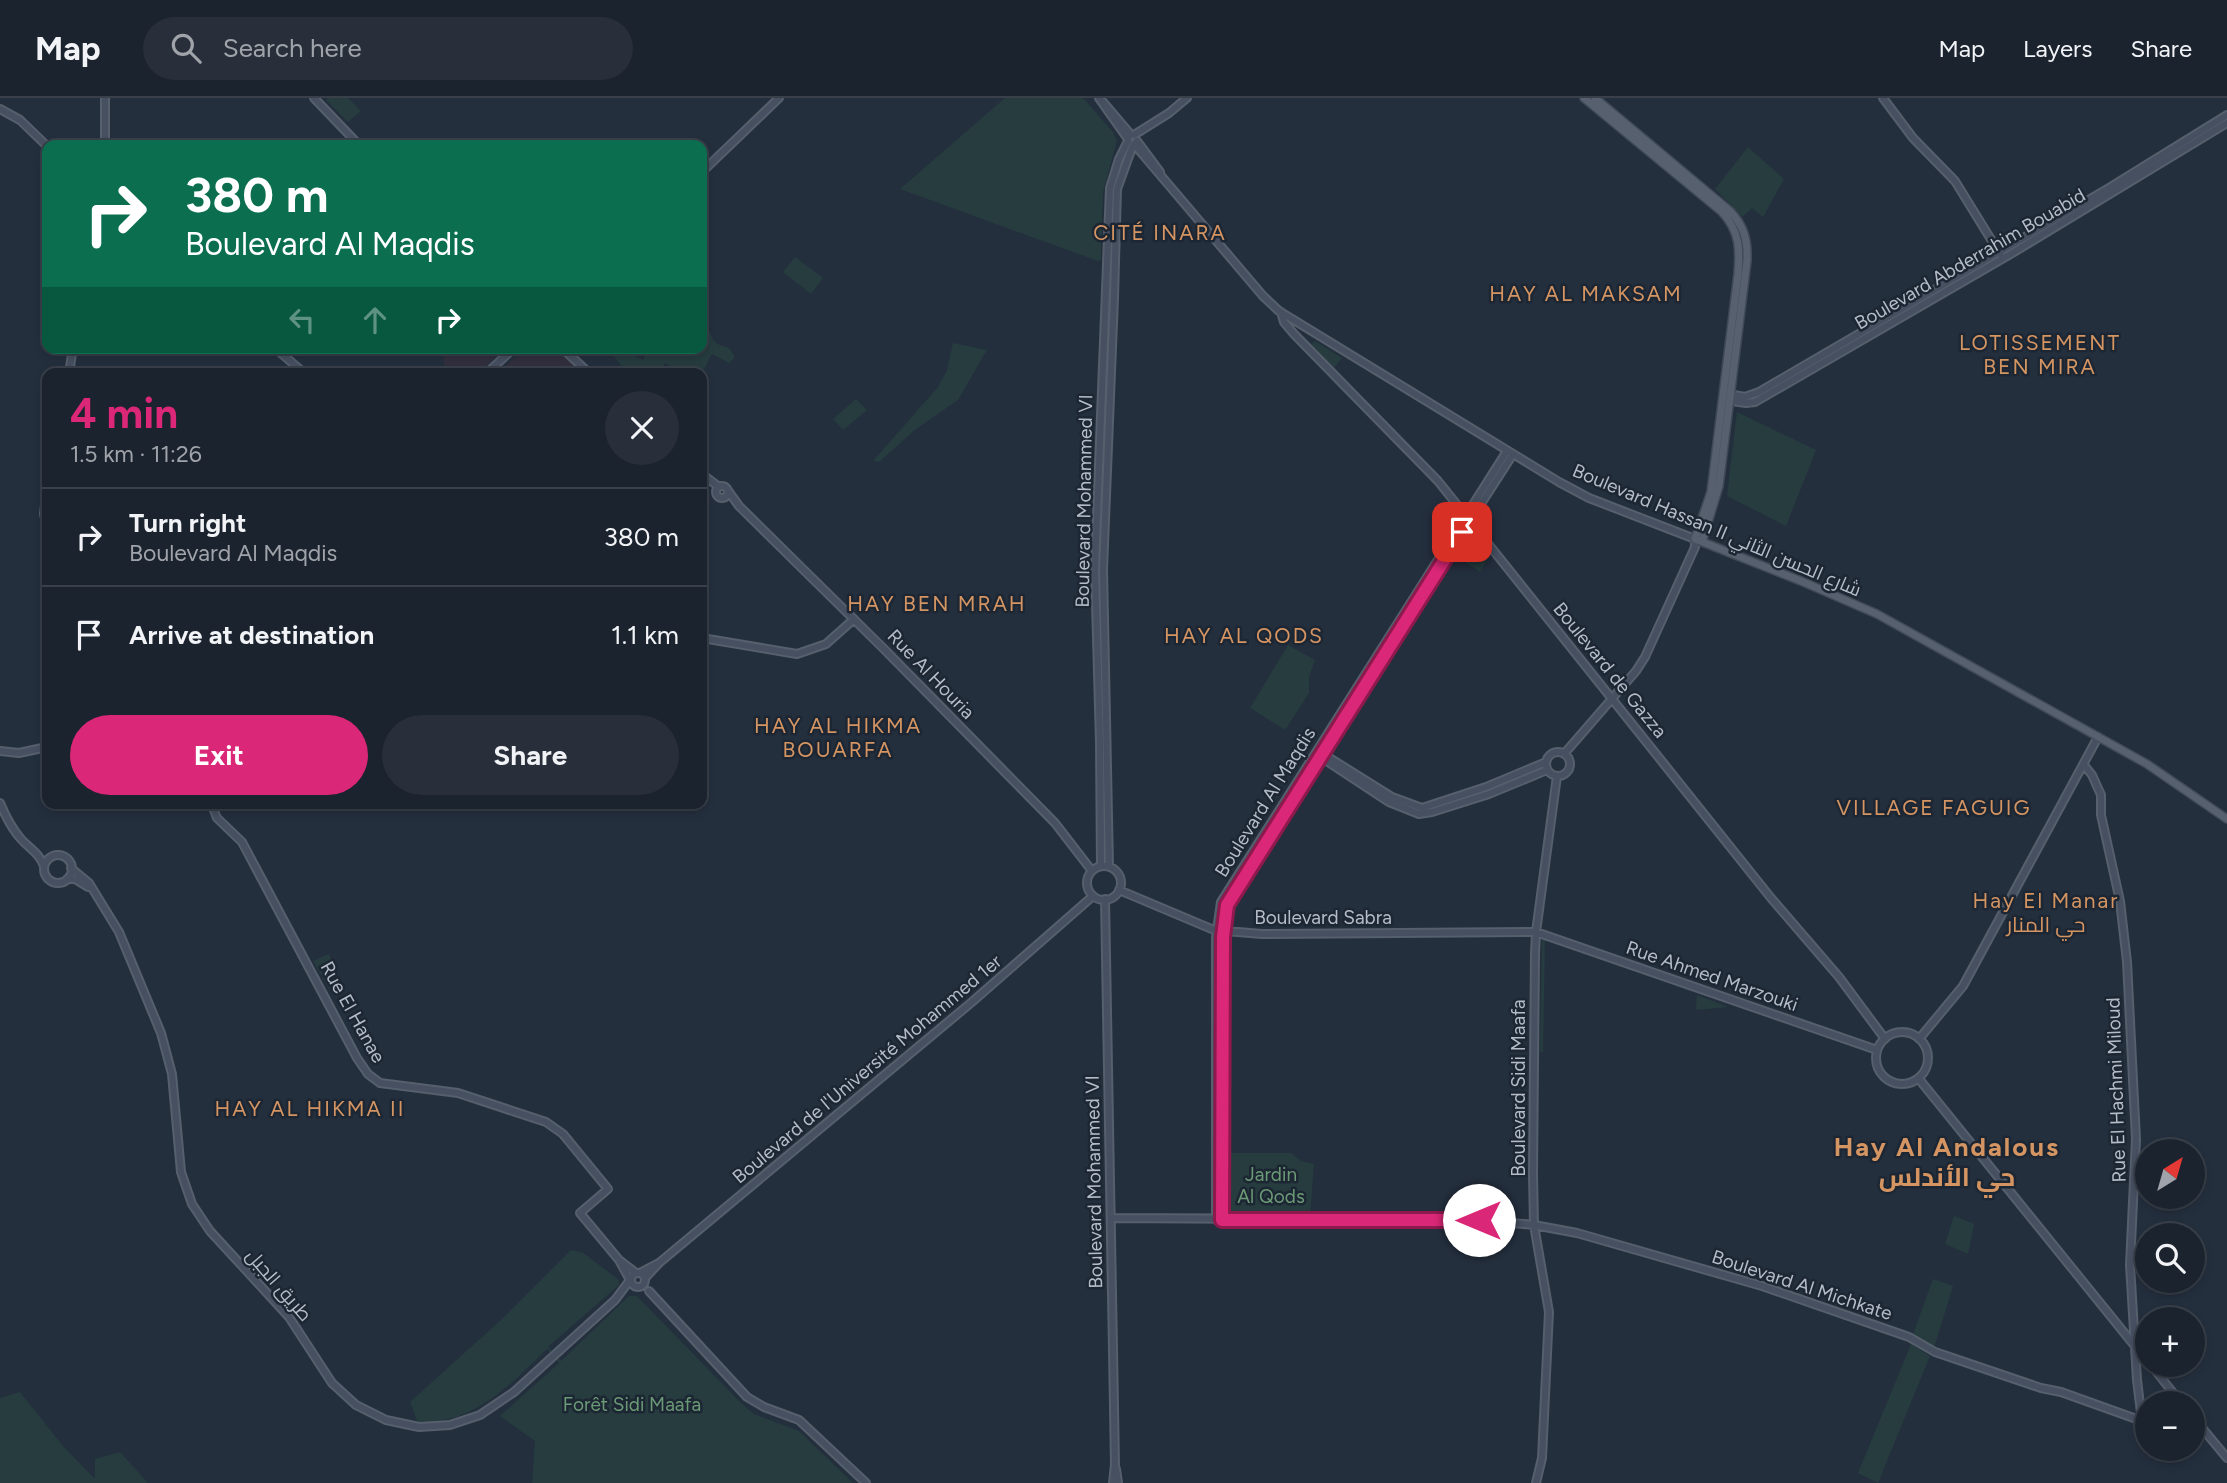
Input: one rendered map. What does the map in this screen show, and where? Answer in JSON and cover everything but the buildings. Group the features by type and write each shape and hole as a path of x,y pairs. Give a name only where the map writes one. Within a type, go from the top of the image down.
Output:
{"main road":[{"path":"1584,98 1722,212 1736,231 1740,251 1718,492 1697,543"},
{"path":"1595,98 1723,205 1745,233 1748,251 1727,397"},
{"name":"Boulevard Hassan II شارع الحسن الثاني","path":"1697,543 1843,598 1877,614 2162,773 2227,818"}],"street":[{"path":"105,140 106,98"},
{"path":"314,98 354,140"},
{"path":"707,167 779,98"},
{"name":"Boulevard Mohammed VI","path":"1101,866 1097,509 1110,188 1119,159 1133,140 1187,98"},
{"path":"1883,98 1913,138 1955,181 2001,256"},
{"name":"Boulevard Hassan II شارع الحسن الثاني","path":"1100,99 1112,109 1133,140 1263,296 1281,312 1510,453 1590,498 1697,543"},
{"path":"0,109 20,120 42,141"},
{"name":"Boulevard Abderrahim Bouabid","path":"2001,256 2227,115"},
{"name":"Boulevard Abderrahim Bouabid","path":"1727,397 1746,403 1755,402 2227,123"},
{"name":"Boulevard Mohammed VI","path":"1109,867 1103,637 1104,541 1115,298 1116,189 1133,140"},
{"name":"Boulevard de Gazza","path":"1281,312 1284,322 1305,346 1424,466 1771,898 1839,977 1885,1039"},
{"path":"1305,346 1313,333"},
{"path":"282,354 298,368"},
{"path":"492,368 508,354"},
{"path":"568,354 584,368"},
{"name":"Boulevard Al Maqdis","path":"1219,1220 1220,931 1229,900 1317,753 1510,453"},
{"name":"Rue Al Houria","path":"707,478 718,489 719,498 727,495 739,506 1055,823 1092,871"},
{"path":"1564,754 1645,657 1697,543"},
{"path":"707,639 797,654 826,644 854,619"},
{"path":"1919,1039 1963,986 2098,737"},
{"path":"0,751 19,753 42,748"},
{"path":"1317,753 1392,797 1422,808 1547,766 1553,753 1564,754 1569,759 1570,768 1565,774 1557,776 1547,766"},
{"name":"Rue El Hachmi Miloud","path":"2084,765 2101,795 2101,815 2120,901 2127,961 2136,1130 2130,1265 2135,1334"},
{"name":"Boulevard Sidi Maafa","path":"1536,1483 1542,1458 1549,1312 1534,1225 1536,932 1557,776"},
{"path":"0,803 21,839 38,854 47,878 61,883 67,879 71,868 68,861 62,856 38,854"},
{"name":"Rue El Hanae","path":"213,809 215,816 242,842 357,1058 372,1077 384,1084 458,1093 551,1124 569,1140 608,1189 580,1213 619,1260"},
{"path":"44,867 51,857"},
{"path":"1101,866 1109,867 1119,875 1121,882 1114,897 1105,900 1093,896 1087,884 1092,871 1101,866"},
{"name":"طريق الجبل","path":"71,868 89,883 125,944 164,1042 174,1085 181,1172 192,1204 210,1231 289,1317 327,1377 349,1399 378,1417 412,1427 443,1426 473,1418 508,1398 615,1300"},
{"path":"67,879 77,880 95,893"},
{"name":"Boulevard Sabra","path":"1119,890 1220,931 1262,934 1536,932"},
{"name":"Boulevard de l'Université Mohammed 1er","path":"641,1280 1093,896"},
{"name":"Boulevard Mohammed VI","path":"1105,900 1115,1483"},
{"name":"Rue Ahmed Marzouki","path":"1536,932 1877,1050"},
{"path":"1903,1032 1919,1039 1927,1049 1928,1059 1927,1068 1919,1079 1902,1084 1887,1079 1878,1067 1877,1050 1885,1039 1903,1032"},
{"path":"1919,1079 2135,1347"},
{"name":"Boulevard Al Michkate","path":"1111,1218 1479,1220 1534,1225 1577,1233 1762,1286 1909,1337 1935,1352 2135,1419"},
{"path":"619,1260 633,1286 641,1280"},
{"path":"619,1260 641,1280 649,1292 747,1397 799,1420 866,1483"},
{"path":"615,1300 630,1280"},
{"path":"630,1280 641,1280"},
{"path":"615,1300 641,1280"},
{"path":"2161,1377 2172,1391"},
{"path":"2205,1431 2227,1458"}],"shaded area":[{"path":"499,354 483,368 444,368 443,356"},
{"path":"518,354 563,354 578,368 503,368"},
{"path":"707,488 709,492 710,503 707,510"}],"green space":[{"path":"348,98 361,111 348,122 326,100"},
{"path":"1005,98 1083,98 1113,132 1117,141 1103,192 1101,260 900,189"},
{"path":"1748,147 1784,179 1763,217 1752,208 1742,217 1715,189"},
{"path":"795,257 823,278 811,294 783,272"},
{"path":"708,328 715,342 729,348 735,357 729,363 712,354 705,368 674,368 665,363 662,368 623,368 613,355 632,354 643,360 646,354 707,354"},
{"path":"1315,341 1342,358 1333,369 1315,352 1311,344"},
{"path":"953,343 987,350 958,400 916,429 879,462 873,461 938,387 947,370"},
{"path":"856,399 867,410 843,430 833,419"},
{"path":"1737,412 1816,450 1786,526 1727,496"},
{"path":"1472,529 1491,553 1480,572 1455,555"},
{"path":"1288,645 1315,660 1309,677 1309,693 1285,730 1250,708"},
{"path":"1542,940 1545,940 1543,1052 1540,1052"},
{"path":"329,954 341,984 330,990 313,961"},
{"path":"1697,995 1728,1007 1696,1010"},
{"name":"Jardin Al Qods","path":"1231,1153 1291,1153 1301,1161 1314,1164 1310,1216 1229,1216"},
{"path":"1954,1216 1974,1224 1968,1254 1945,1244"},
{"name":"Forêt Sidi Maafa","path":"571,1250 582,1252 619,1280 619,1285 548,1347 561,1361 629,1296 637,1296 741,1403 754,1414 799,1431 853,1483 532,1483 535,1441 500,1416 559,1363 547,1349 505,1388 482,1405 451,1418 418,1423 410,1402 502,1319"},
{"path":"1933,1279 1953,1286 1934,1348 1912,1337"},
{"path":"1911,1344 1930,1356 1878,1483 1858,1473"},
{"path":"20,1392 63,1446 95,1479 95,1459 120,1452 148,1483 0,1483 0,1398"}],"district":[{"name":"CITÉ INARA","path":"1160,232"},
{"name":"HAY AL MAKSAM","path":"1586,293"},
{"name":"LOTISSEMENT BEN MIRA","path":"2040,354"},
{"name":"HAY BEN MRAH","path":"937,603"},
{"name":"HAY AL QODS","path":"1244,635"},
{"name":"HAY AL HIKMA BOUARFA","path":"838,737"},
{"name":"VILLAGE FAGUIG","path":"1934,807"},
{"name":"Hay El Manar حي المنار","path":"2046,912"},
{"name":"HAY AL HIKMA II","path":"310,1108"},
{"name":"Hay Al Andalous حي الأندلس","path":"1947,1162"}],"route":[{"path":"1462,532 1227,905 1223,937 1222,1220 1479,1220"}]}
